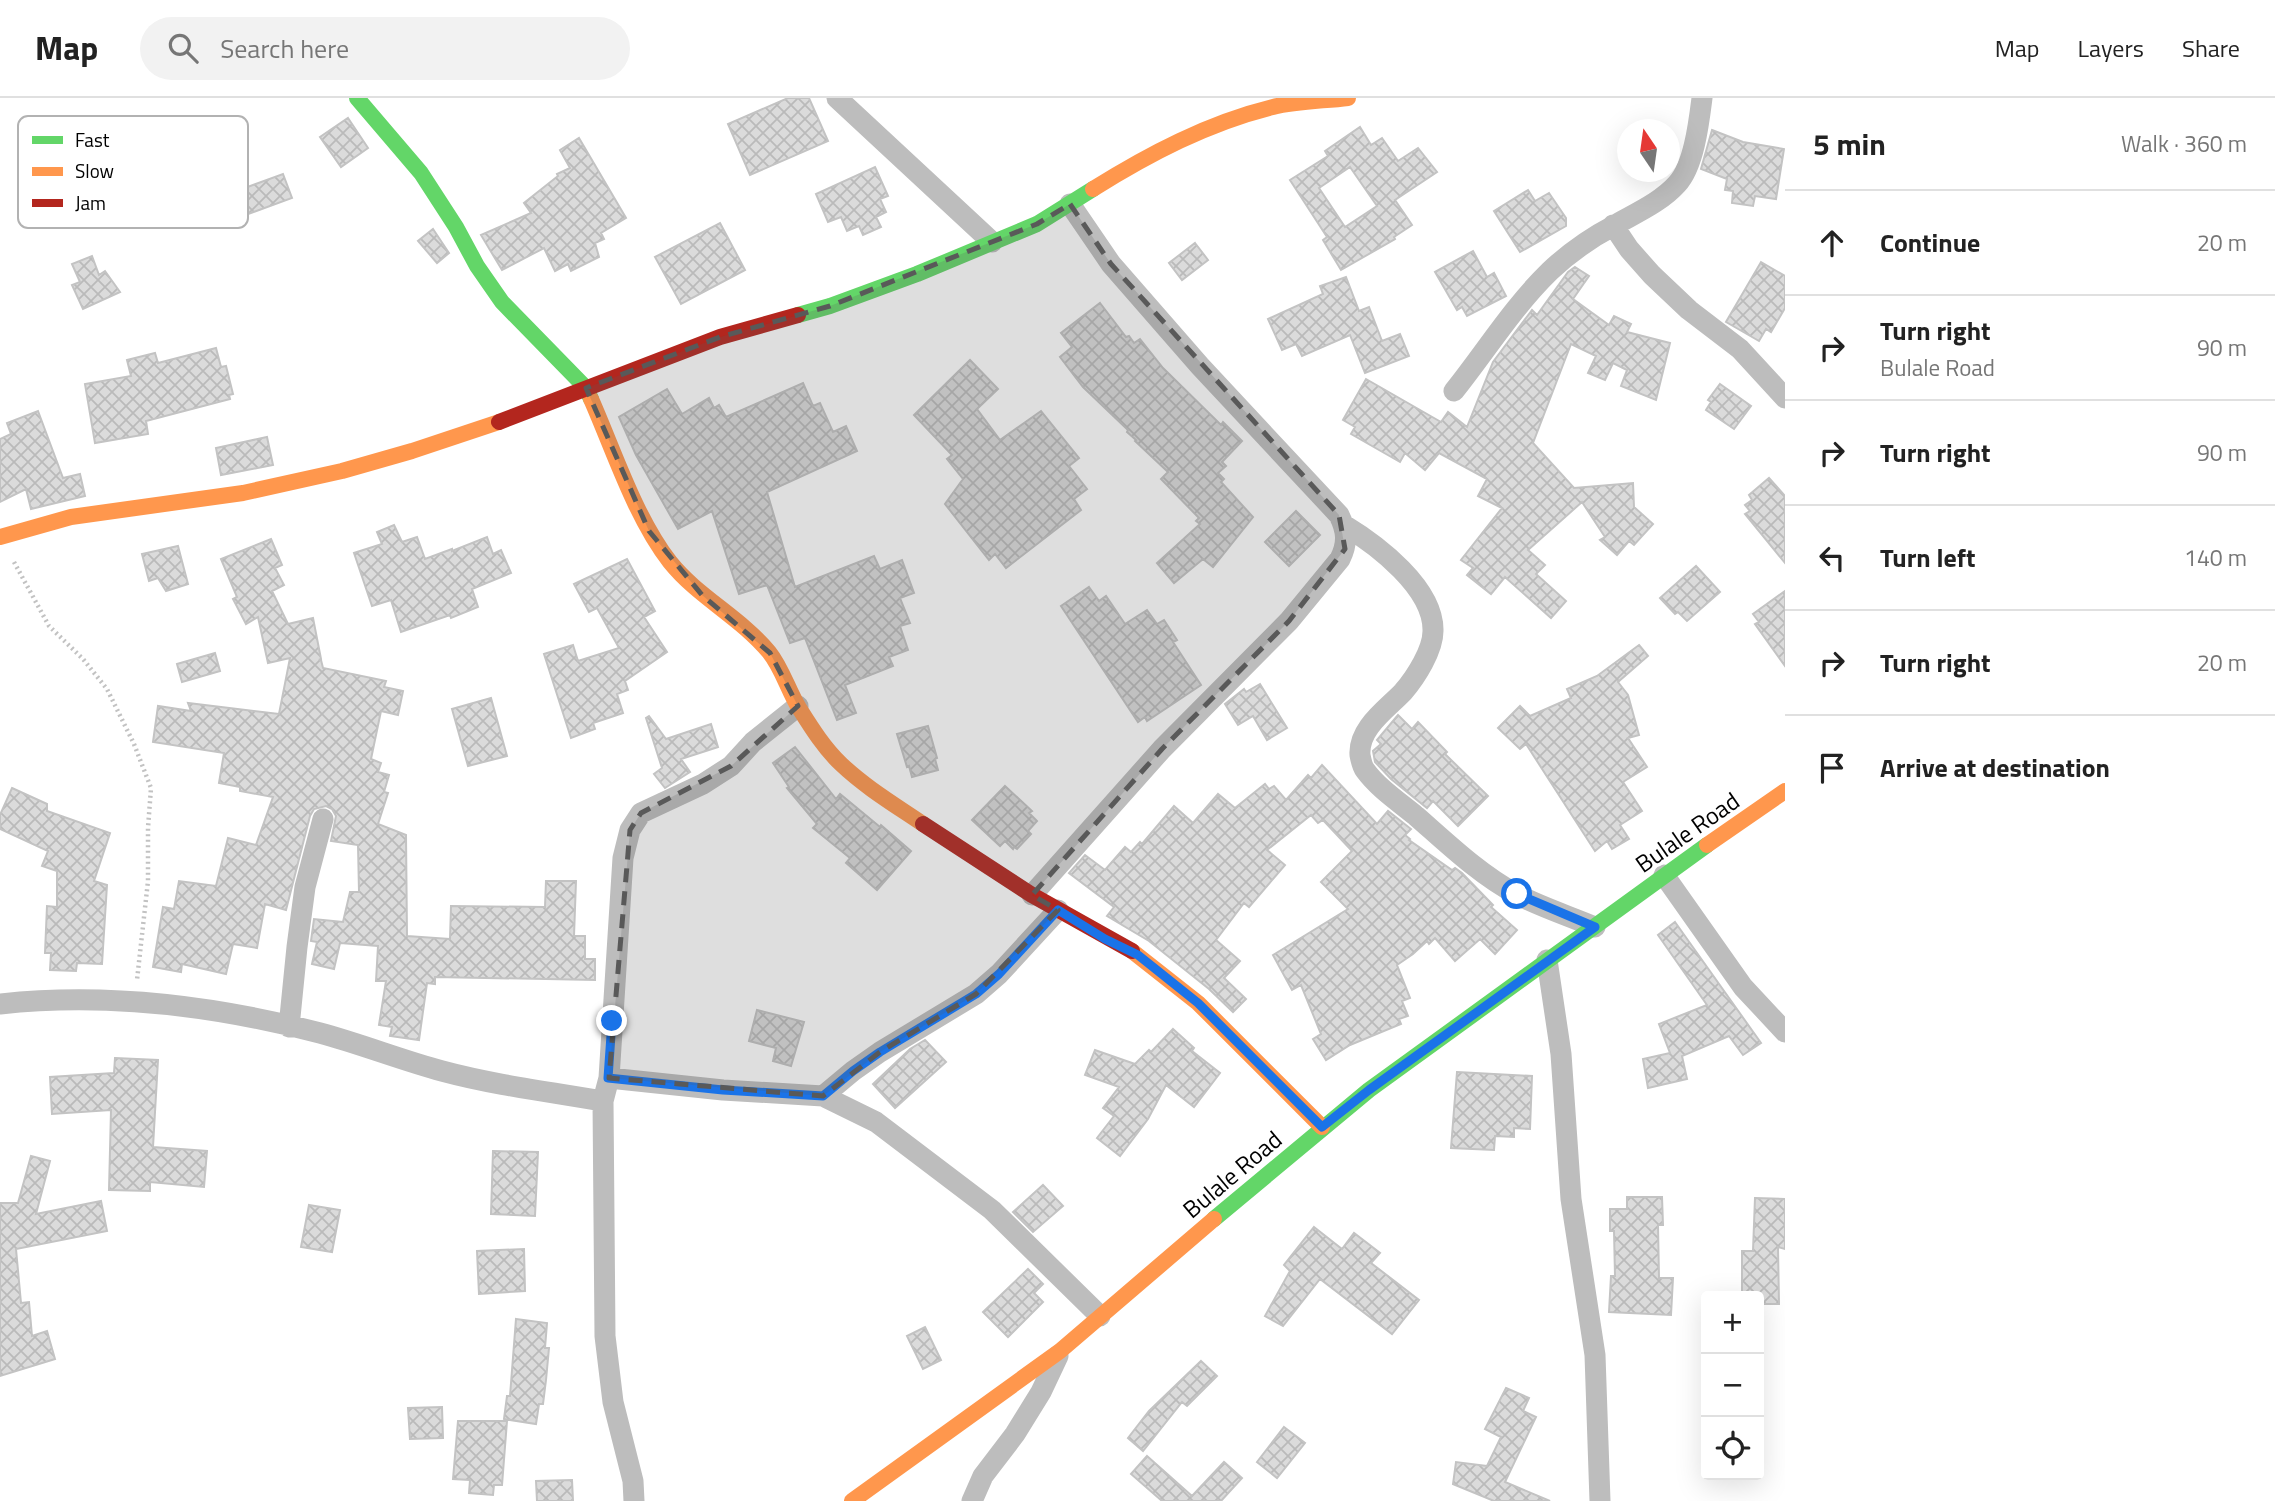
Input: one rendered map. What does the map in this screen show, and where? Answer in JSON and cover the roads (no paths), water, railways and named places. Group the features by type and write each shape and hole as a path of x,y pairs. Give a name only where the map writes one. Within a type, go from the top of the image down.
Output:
{"street":[{"path":"357,98 421,173 502,302 586,388 649,531 671,563 702,595 739,623 770,653 798,706 817,735 841,763 884,798 1032,895 1105,939 1138,955 1198,1003 1322,1127"},
{"path":"837,98 992,243"},
{"path":"0,537 71,517 243,493 342,471 412,451 491,425 720,337 830,306 917,274 1037,224 1144,157 1206,128 1275,106 1348,98"},
{"path":"1454,391 1523,299 1552,269 1588,241 1645,209 1679,183 1688,164 1698,127 1702,98"},
{"path":"1032,895 1162,749 1289,621 1340,559 1347,537 1339,515 1200,366 1111,264 1070,204"},
{"path":"1613,225 1629,249 1652,275 1689,310 1740,349 1785,398"},
{"path":"1344,525 1368,540 1399,567 1419,590 1431,612 1433,631 1429,648 1405,690 1365,732 1360,752 1363,768 1388,793 1482,873 1517,894 1595,927"},
{"path":"634,1501 633,1481 613,1402 604,1336 603,1101 608,1078 624,858 630,830 641,813 704,784 731,766 754,742 798,706"},
{"name":"Bulale Road","path":"852,1501 1060,1351 1322,1127 1664,875 1785,791"},
{"path":"289,1027 296,947 306,887 323,819"},
{"path":"1664,875 1743,987 1785,1032"},
{"path":"823,1096 880,1052 976,994 999,974 1058,910"},
{"path":"1547,960 1560,1054 1571,1199 1595,1355 1600,1501"},
{"path":"0,1004 41,1000 187,1006 320,1033 443,1072 603,1101"},
{"path":"608,1078 723,1090 823,1096 876,1122 992,1210 1100,1316"},
{"path":"972,1501 983,1476 1015,1434 1041,1392 1060,1351"}]}
